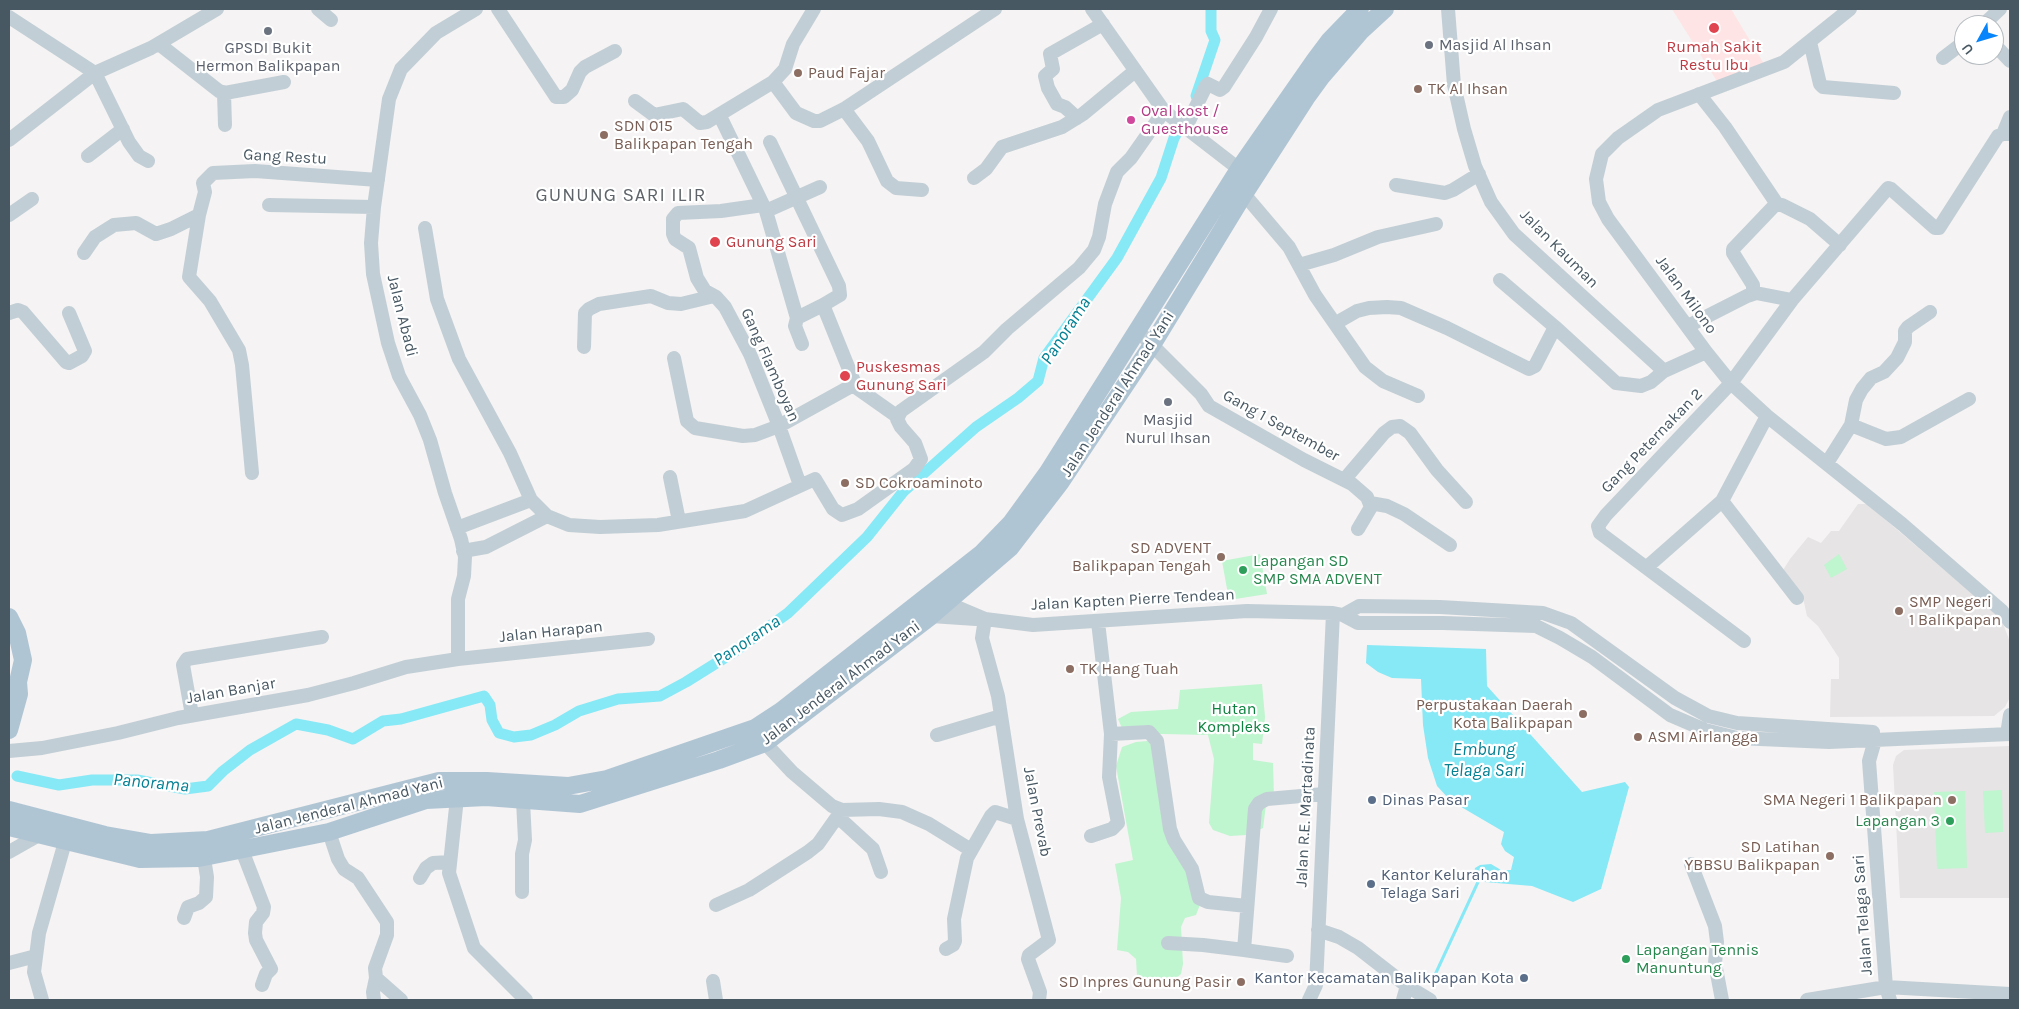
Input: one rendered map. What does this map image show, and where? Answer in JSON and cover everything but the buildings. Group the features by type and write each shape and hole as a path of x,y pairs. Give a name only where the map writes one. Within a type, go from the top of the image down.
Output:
{"main road":[{"name":"Jalan Jenderal Ahmad Yani","path":"12,808 105,834 151,843 208,840 439,781 487,781 568,786 607,780 755,728 781,711 982,552 1011,523 1048,472 1239,168 1330,40 1360,9"},
{"name":"Jalan Jenderal Ahmad Yani","path":"9,827 140,859 204,858 329,832 426,800 486,797 580,804 719,760 765,743 931,616 1010,548 1060,483 1152,345 1244,194 1322,76 1370,20 1385,9"},
{"path":"9,617 17,633 22,660 18,682 9,703"},
{"path":"9,730 19,694 18,682"},
{"path":"237,833 242,850"}],"street":[{"path":"9,140 95,73 159,44 217,9"},
{"path":"318,9 331,20"},
{"name":"Jalan Abadi","path":"458,659 458,599 464,576 463,551 430,440 420,415 399,376 388,343 373,274 371,243 389,99 401,69 421,46 436,33 476,9"},
{"path":"498,9 556,97 564,97 572,90 580,72 585,67 615,51"},
{"path":"635,101 654,114 682,109 700,123 720,116 772,82 785,69 793,44 814,9"},
{"path":"772,82 796,113 811,120 820,121 844,109 995,9"},
{"path":"1092,9 1135,70 1176,120 1239,168"},
{"path":"425,228 437,299 460,359 510,453 531,500 546,516 569,525 600,527 658,525 745,511 815,479 833,509 842,515 858,509 914,469 921,459 915,443 897,420 901,411 984,352 1007,329 1079,268 1094,250 1099,237 1105,204 1118,172 1131,158 1176,120 1206,84 1220,90 1224,87 1252,45 1271,9"},
{"name":"Jalan Kauman","path":"1448,9 1454,85 1464,129 1478,174 1491,202 1514,234 1664,372"},
{"name":"Jalan Milono","path":"1850,9 1784,62 1658,110 1618,138 1602,154 1596,178 1600,202 1608,219 1706,352 1732,383 1767,416 1909,530 2002,611 2010,622"},
{"path":"9,17 95,73 129,142 139,156 148,161"},
{"path":"1077,118 1065,106 1057,104 1048,88 1046,76 1053,69 1050,54 1103,24"},
{"path":"1810,42 1820,83 1823,87 1894,93"},
{"path":"159,44 211,86 224,93 284,82"},
{"path":"1943,58 1954,50"},
{"path":"974,178 986,169 998,151 1005,145 1062,127 1077,118 1135,70"},
{"path":"224,93 225,125"},
{"path":"1700,94 1725,127 1777,204 1810,219 1840,245"},
{"path":"844,109 868,141 880,164 886,181 896,188 922,190"},
{"path":"720,116 765,208 797,318 795,326 802,344"},
{"path":"2007,134 2010,117"},
{"path":"88,156 123,129"},
{"name":"Gang Peternakan 2","path":"1647,567 1600,533 1599,524 1732,383 1792,300 1890,188 1935,228 1940,228 1998,136 2007,134"},
{"path":"770,142 839,286 840,295 797,318"},
{"name":"Gang Restu","path":"199,215 205,192 203,183 213,173 255,171 378,180"},
{"path":"1396,185 1445,193 1478,174"},
{"path":"765,208 820,188"},
{"path":"1244,194 1289,247 1315,295 1336,323 1364,367 1383,381 1418,396"},
{"path":"9,215 32,199"},
{"path":"1752,294 1752,283 1732,249 1766,212 1777,204"},
{"path":"269,205 374,207"},
{"name":"Gang Flamboyan","path":"765,208 678,212 673,219 673,237 689,248 697,278 705,291 714,296 725,307 750,354 800,485"},
{"path":"84,253 95,237 114,225 136,223 156,234 199,215"},
{"path":"199,215 189,277 210,301 239,350 252,473"},
{"path":"1298,266 1334,255 1378,237 1436,224"},
{"path":"1500,280 1616,382 1641,386 1651,382 1664,372 1706,352"},
{"path":"1688,326 1752,294 1792,300"},
{"path":"584,347 586,313 589,309 599,304 644,296 656,297 668,303 681,304 714,296"},
{"path":"823,305 854,386 898,417"},
{"path":"1336,323 1357,311 1369,308 1401,308 1440,324 1529,369 1537,363 1555,327"},
{"path":"9,313 18,310 23,312 69,363 82,356 85,351 69,313"},
{"path":"1827,463 1851,425 1856,400 1862,389 1871,378 1884,372 1897,358 1905,342 1904,331 1930,312"},
{"name":"Gang 1 September","path":"1138,331 1201,394 1209,406 1304,460 1344,480 1367,497 1370,503"},
{"path":"674,358 686,422 691,426 743,436 755,435 779,426 854,386"},
{"path":"1851,425 1886,439 1901,437 1969,399"},
{"path":"1744,641 1647,567 1722,501 1767,416"},
{"path":"1344,480 1384,433 1392,427 1400,426 1410,432 1437,470 1466,502"},
{"path":"670,477 679,521"},
{"path":"457,528 531,500"},
{"path":"1722,501 1798,598"},
{"path":"1358,530 1371,507 1370,503 1387,506 1404,514 1450,545"},
{"path":"463,551 486,546 546,516"},
{"name":"Jalan Kapten Pierre Tendean","path":"933,591 947,603 985,618"},
{"path":"916,604 931,616"},
{"name":"Jalan Kapten Pierre Tendean","path":"1338,614 1358,606 1440,607 1543,613 1571,623 1675,698 1708,716 1737,723 1824,727 1868,732 2010,726"},
{"name":"Jalan Kapten Pierre Tendean","path":"931,616 956,619 985,618 1033,625 1248,611 1338,614 1358,623 1536,626 1592,657 1670,715 1705,730 1737,738 1828,742 1875,740 2010,726"},
{"name":"Jalan R.E. Martadinata","path":"1309,1000 1316,985 1324,794 1338,614"},
{"name":"Jalan Prevab","path":"985,618 982,638 1002,716 1017,819 1049,940 1029,955 1028,959 1040,996"},
{"path":"1091,836 1112,829 1118,824 1109,777 1111,734 1098,622"},
{"path":"192,715 183,665 187,659 322,637"},
{"name":"Jalan Harapan","path":"458,659 648,639"},
{"name":"Jalan Banjar","path":"9,751 42,748 118,733 192,715 308,695 406,667 458,659"},
{"path":"937,735 1002,716"},
{"path":"1111,734 1149,732 1157,741 1170,829 1174,840 1192,869 1199,898 1208,902 1247,906"},
{"name":"Jalan Telaga Sari","path":"1857,740 1869,761"},
{"name":"Jalan Telaga Sari","path":"1807,1000 1888,993 1869,761 1875,740"},
{"path":"765,743 812,790 840,813 873,849 880,872"},
{"path":"1244,950 1254,813 1257,806 1267,799 1324,794"},
{"path":"457,798 449,876 476,951 526,1000"},
{"path":"522,892 522,854 525,840 523,801"},
{"path":"716,905 749,890 808,852 818,844 840,813 879,809 902,812 929,824 971,850"},
{"path":"946,949 956,941 953,929 954,919 964,864 971,850 990,816 995,812 1017,819"},
{"path":"329,832 338,859 344,869 358,878 387,922 387,935 375,968 374,1000"},
{"path":"9,852 39,835"},
{"path":"42,1000 34,972 39,933 66,842"},
{"path":"242,850 264,906 263,913 256,922 255,933 256,940 271,969 266,974 262,985"},
{"path":"184,918 188,907 203,900 206,896 207,877 204,858"},
{"path":"420,878 426,868 433,863 450,862"},
{"path":"1691,864 1715,926 1714,964 1722,1000"},
{"path":"1318,930 1339,937 1352,944 1407,986 1430,1000"},
{"path":"1168,943 1203,945 1287,956"},
{"path":"9,963 36,956"},
{"path":"376,978 401,1000"},
{"path":"713,981 716,1000"},
{"path":"1403,1000 1407,986"},
{"path":"1888,993 2010,994"}],"shaded area":[{"name":"Rumah Sakit Restu Ibu","path":"1672,9 1731,9 1764,64 1717,81"},
{"name":"SMP Negeri 1 Balikpapan","path":"1858,504 1867,504 2002,621 2010,642 2010,697 2005,707 1994,716 1830,717 1831,679 1839,679 1839,658 1818,626 1807,616 1804,602 1780,575 1808,537 1821,543 1831,531 1839,531"},
{"name":"SMA Negeri 1 Balikpapan","path":"2010,746 2010,898 1900,898 1893,765 1896,756 1904,750"}],"green space":[{"name":"Lapangan SD SMP SMA ADVENT","path":"1260,554 1267,594 1229,600 1222,561"},
{"path":"1839,554 1847,569 1831,578 1824,565"},
{"name":"Hutan Kompleks","path":"1262,684 1265,717 1262,744 1253,743 1253,760 1273,763 1274,798 1266,805 1263,828 1246,835 1230,836 1213,830 1209,823 1214,759 1208,735 1125,735 1118,719 1131,712 1178,709 1180,690"},
{"name":"Hutan Kompleks","path":"1159,740 1173,822 1201,902 1196,915 1185,918 1181,927 1183,964 1181,974 1174,980 1150,983 1137,976 1136,959 1128,952 1117,950 1121,898 1115,864 1133,860 1116,766 1122,747 1136,742"},
{"path":"2002,790 2003,832 1985,833 1983,791"},
{"name":"Lapangan 3","path":"1965,791 1967,868 1937,869 1934,792"}],"water":[{"name":"Embung Telaga Sari","path":"1367,645 1486,649 1487,686 1582,792 1625,782 1629,787 1601,889 1573,902 1532,886 1473,881 1475,868 1480,865 1491,864 1501,870 1511,870 1514,857 1505,851 1501,844 1504,832 1451,801 1437,786 1428,758 1423,725 1421,679 1392,678 1378,672 1366,663"}],"waterway":[{"name":"Panorama","path":"1196,96 1215,40 1211,31 1211,9"},
{"name":"Panorama","path":"17,776 59,785 92,780 137,780 185,789 208,786 223,771 250,750 296,724 328,730 353,739 383,721 401,719 484,696 490,705 492,720 499,733 514,737 531,735 555,725 579,711 618,699 660,696 686,682 734,652 788,613 867,537 903,492 976,427 1018,398 1038,381 1044,358 1117,258 1161,178 1174,138 1186,117"},
{"path":"1434,977 1478,882"}],"place":[{"name":"Rumah Sakit Restu Ibu","path":"1714,28"},
{"name":"GPSDI Bukit Hermon Balikpapan","path":"268,31"},
{"name":"Masjid Al Ihsan","path":"1429,45"},
{"name":"Paud Fajar","path":"798,73"},
{"name":"TK Al Ihsan","path":"1418,89"},
{"name":"Oval kost / Guesthouse","path":"1131,120"},
{"name":"SDN 015 Balikpapan Tengah","path":"604,135"},
{"name":"Gunung Sari","path":"715,242"},
{"name":"Puskesmas Gunung Sari","path":"845,376"},
{"name":"Masjid Nurul Ihsan","path":"1168,402"},
{"name":"SD Cokroaminoto","path":"845,483"},
{"name":"SD ADVENT Balikpapan Tengah","path":"1221,557"},
{"name":"Lapangan SD SMP SMA ADVENT","path":"1243,570"},
{"name":"SMP Negeri 1 Balikpapan","path":"1899,611"},
{"name":"TK Hang Tuah","path":"1070,669"},
{"name":"Perpustakaan Daerah Kota Balikpapan","path":"1583,714"},
{"name":"ASMI Airlangga","path":"1638,737"},
{"name":"Dinas Pasar","path":"1372,800"},
{"name":"SMA Negeri 1 Balikpapan","path":"1952,800"},
{"name":"Lapangan 3","path":"1950,821"},
{"name":"SD Latihan YBBSU Balikpapan","path":"1830,856"},
{"name":"Kantor Kelurahan Telaga Sari","path":"1371,884"},
{"name":"Lapangan Tennis Manuntung","path":"1626,959"},
{"name":"Kantor Kecamatan Balikpapan Kota","path":"1524,978"},
{"name":"SD Inpres Gunung Pasir","path":"1241,982"}],"district":[{"name":"GUNUNG SARI ILIR","path":"621,196"}]}
